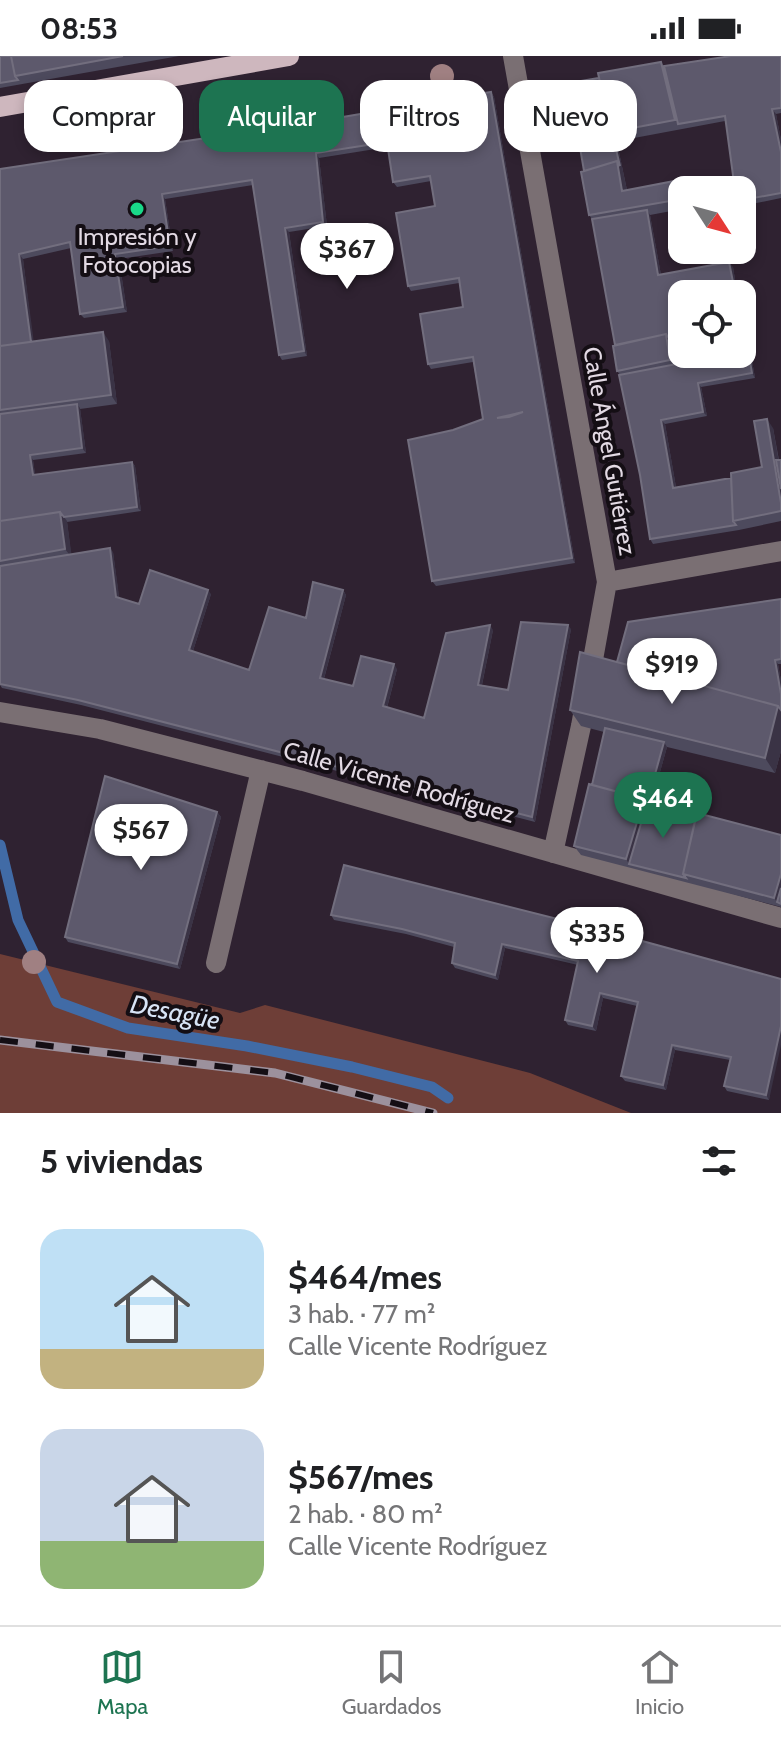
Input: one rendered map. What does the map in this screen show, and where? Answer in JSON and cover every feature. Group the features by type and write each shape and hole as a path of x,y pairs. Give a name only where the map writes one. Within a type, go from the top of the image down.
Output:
{"main road":[{"path":"0,107 289,56"}],"street":[{"name":"Calle Ángel Gutiérrez","path":"513,56 607,582 581,726 553,853"},
{"path":"607,582 781,551"},
{"name":"Calle Vicente Rodríguez","path":"0,712 100,729 261,770 781,918"},
{"path":"216,963 261,770"}],"shaded area":[{"path":"0,954 240,1013 265,1005 530,1073 631,1113 0,1113"}],"building":[{"path":"0,56 11,56 18,80 0,83"},
{"path":"11,56 123,56 15,76"},
{"path":"731,56 781,56 781,108 772,109 781,152 781,193 756,197 756,176 733,176 725,116 678,124 664,66"},
{"path":"661,62 675,120 637,127 637,80 600,80 598,73"},
{"path":"491,92 572,558 432,581 408,440 453,430 483,419 473,357 428,364 420,314 463,307 459,278 408,286 396,213 435,206 430,176 393,182 388,152 488,152 488,93"},
{"path":"360,114 360,146 344,149 344,117"},
{"path":"199,139 199,152 322,152 316,153 323,222 285,228 304,351 279,355 252,180 162,194 170,246 115,254 123,307 80,314 70,242 19,254 31,342 0,346 0,169 113,152 183,152 183,142"},
{"path":"581,152 617,152 620,166 617,161 584,171"},
{"path":"617,161 622,191 668,182 668,201 589,215 581,172"},
{"path":"647,210 658,275 729,264 733,280 668,280 668,336 666,334 615,345 592,219"},
{"path":"103,332 111,395 0,410 0,346"},
{"path":"666,334 668,360 617,371 613,346"},
{"path":"668,366 751,368 752,373 698,383 703,412 661,420 673,488 731,478 733,521 736,525 650,539 619,375"},
{"path":"77,404 82,448 30,455 33,475 132,462 137,507 64,517 60,512 0,521 0,414"},
{"path":"767,419 781,511 733,521 731,473 762,467 754,421"},
{"path":"776,460 781,460 781,489"},
{"path":"60,512 65,549 0,561 0,521"},
{"path":"110,548 116,597 139,604 150,570 208,590 189,650 249,670 269,607 306,618 313,582 343,590 320,678 353,686 361,656 394,664 383,706 424,718 446,633 490,625 478,685 508,690 521,622 568,625 532,817 78,700 0,684 0,566"},
{"path":"781,599 781,659 775,660 781,710 778,706 617,662 628,622"},
{"path":"580,652 778,706 765,758 570,710"},
{"path":"605,728 664,742 647,803 644,799 592,785"},
{"path":"105,776 217,812 177,964 65,937"},
{"path":"589,784 644,799 626,859 574,846"},
{"path":"647,803 696,816 683,874 686,878 629,864"},
{"path":"697,813 781,835 781,874 774,898 683,874"},
{"path":"344,865 781,979 781,1026 766,1095 724,1086 731,1057 672,1045 663,1085 621,1076 638,1002 600,993 592,1026 565,1020 578,961 502,944 495,975 452,963 455,943 331,915"}],"waterway":[{"name":"Desagüe","path":"0,845 18,920 57,1002 128,1028 247,1046 352,1067 432,1087 448,1098"}],"railway":[{"path":"0,1040 275,1073 433,1113"}],"place":[{"name":"Impresión y Fotocopias","path":"137,209"}]}
